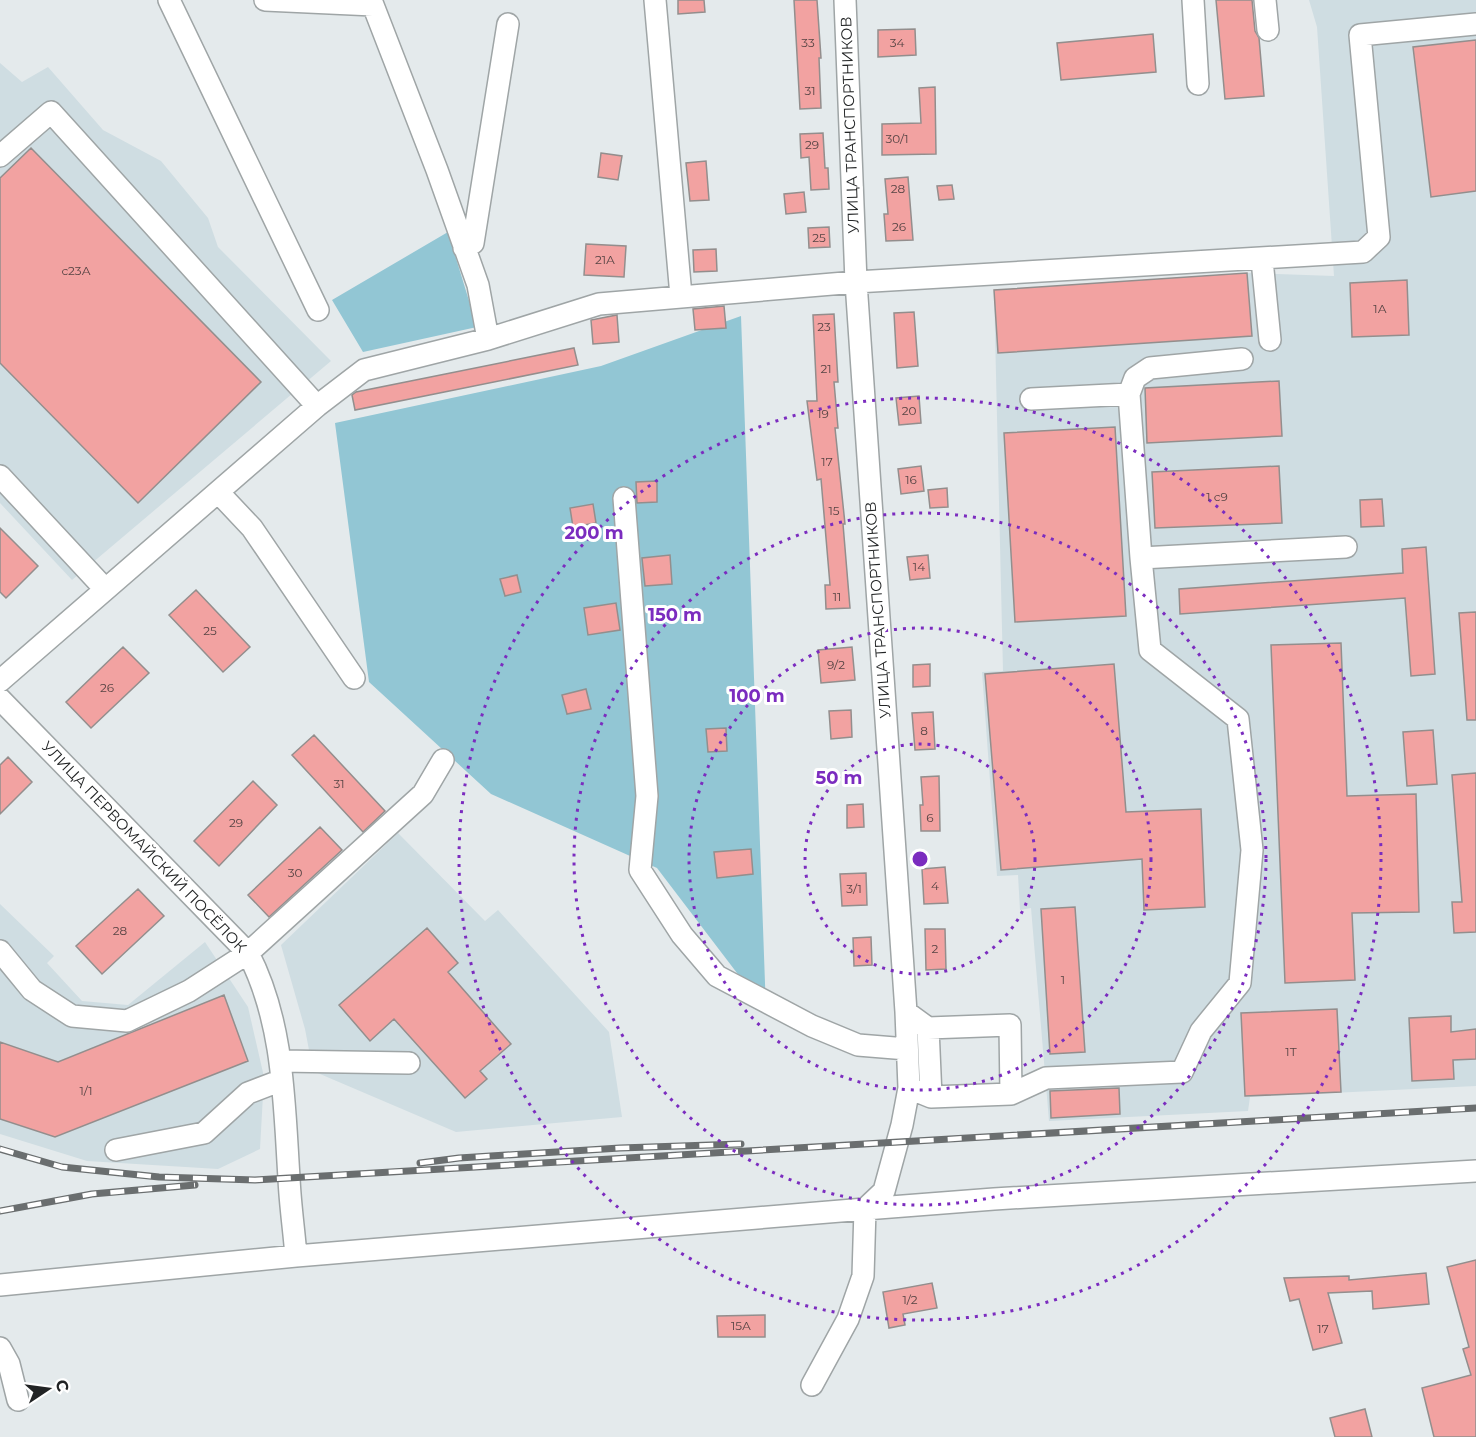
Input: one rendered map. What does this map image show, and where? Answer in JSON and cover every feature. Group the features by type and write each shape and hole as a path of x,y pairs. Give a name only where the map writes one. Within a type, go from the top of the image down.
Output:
{"street":[{"path":"169,0 318,310"},
{"path":"265,0 373,5 478,285 488,339"},
{"path":"654,0 681,296"},
{"name":"УЛИЦА ТРАНСПОРТНИКОВ","path":"845,0 856,282 906,1012 909,1088 903,1125 884,1191 865,1209"},
{"path":"1193,0 1198,84"},
{"path":"1265,0 1268,30"},
{"path":"464,248 473,243 508,24"},
{"path":"0,681 317,406 364,370 488,339 599,304 856,282 1262,260 1363,252 1379,237 1360,35 1476,24"},
{"path":"0,156 51,112 317,406"},
{"path":"1262,260 1270,340"},
{"path":"909,1088 931,1097 1011,1094 1046,1078 1182,1072 1201,1031 1240,983 1252,850 1238,719 1150,650 1129,394 1135,378 1150,368 1242,359"},
{"path":"1031,399 1129,394"},
{"path":"0,476 105,589"},
{"path":"218,492 252,528 354,678"},
{"path":"624,498 647,796 640,870 682,935 717,976 812,1026 858,1045 907,1049"},
{"path":"1141,558 1346,547"},
{"name":"УЛИЦА ПЕРВОМАЙСКИЙ ПОСЁЛОК","path":"0,699 248,953 258,972 269,1005 281,1071 296,1256"},
{"path":"0,951 32,990 72,1016 127,1021 189,991 248,953 423,794 443,760"},
{"path":"906,1012 928,1028 1010,1025 1011,1094"},
{"path":"928,1028 931,1097"},
{"path":"116,1150 204,1133 248,1093 281,1071 409,1063"},
{"path":"0,1286 296,1256 865,1209 1476,1171"},
{"path":"812,1385 848,1319 863,1276 865,1209"},
{"path":"0,1348 9,1364 18,1400"}],"shaded area":[{"path":"1309,0 1476,0 1476,1086 1250,1097 1248,1111 1049,1121 1031,908 1020,910 1018,875 997,876 982,672 1003,671 994,290 1247,273 1334,276 1317,27"},
{"path":"0,63 22,82 48,67 103,130 161,161 208,218 218,247 331,361 72,580 0,503"},
{"path":"448,232 477,327 363,352 332,300"},
{"path":"741,316 766,1011 657,868 491,794 369,682 335,423 601,366"},
{"path":"398,833 485,921 498,910 609,1032 622,1117 456,1132 313,1071 305,1029 281,945"},
{"path":"0,904 54,956 47,963 82,1001 128,1005 205,942 248,1007 264,1077 260,1149 218,1169 87,1161 0,1134"}],"building":[{"path":"678,0 704,0 705,12 678,14"},
{"path":"794,0 817,0 821,58 819,58 821,108 800,109"},
{"path":"1216,0 1252,0 1255,31 1259,38 1264,96 1225,99"},
{"path":"915,29 916,55 878,57 878,30"},
{"path":"1153,34 1156,72 1061,80 1057,43"},
{"path":"1476,40 1476,191 1431,197 1413,47"},
{"path":"935,87 936,154 882,155 882,124 921,123 919,88"},
{"path":"823,133 829,189 811,190 809,157 801,158 800,134"},
{"path":"31,148 261,382 138,503 0,363 0,178"},
{"path":"601,153 622,156 618,180 598,177"},
{"path":"706,161 709,200 690,201 686,163"},
{"path":"908,177 913,240 886,241 884,214 888,214 885,179"},
{"path":"952,185 954,199 939,200 937,186"},
{"path":"804,192 806,212 786,214 784,194"},
{"path":"829,227 830,247 809,248 808,228"},
{"path":"586,244 626,246 624,277 584,275"},
{"path":"716,249 717,271 694,272 693,250"},
{"path":"1247,273 1252,336 998,353 994,290"},
{"path":"1407,280 1409,335 1352,337 1350,283"},
{"path":"724,306 726,328 695,330 693,309"},
{"path":"914,312 918,366 897,368 894,313"},
{"path":"834,314 838,382 834,382 838,428 835,428 845,524 843,524 850,608 826,609 825,585 830,585 821,479 817,480 807,401 817,401 813,315"},
{"path":"617,315 619,342 593,344 591,320"},
{"path":"574,348 578,365 355,410 352,395 356,392"},
{"path":"1279,381 1282,436 1147,443 1145,388"},
{"path":"919,396 921,423 899,425 896,398"},
{"path":"1115,427 1126,616 1015,622 1004,433"},
{"path":"921,466 924,491 901,494 898,469"},
{"path":"1279,466 1282,523 1155,528 1152,472"},
{"path":"657,481 657,502 637,503 636,482"},
{"path":"947,488 948,507 930,508 928,490"},
{"path":"1382,499 1384,526 1361,527 1360,500"},
{"path":"593,504 596,523 573,527 570,508"},
{"path":"0,528 38,566 6,598 0,592"},
{"path":"1426,547 1435,674 1411,676 1405,598 1180,614 1179,589 1403,573 1402,549"},
{"path":"670,555 672,584 645,586 642,558"},
{"path":"928,555 930,578 910,580 907,557"},
{"path":"517,575 521,592 505,596 500,579"},
{"path":"196,590 250,647 223,672 169,615"},
{"path":"616,603 620,630 588,635 584,608"},
{"path":"1476,612 1476,720 1467,720 1459,613"},
{"path":"1341,643 1347,796 1416,794 1419,912 1352,913 1355,980 1285,983 1271,645"},
{"path":"123,647 149,673 91,728 66,702"},
{"path":"852,647 855,680 821,683 818,650"},
{"path":"930,664 930,686 913,687 913,665"},
{"path":"1114,664 1126,812 1201,809 1205,907 1144,910 1142,859 1001,870 985,674"},
{"path":"586,689 591,709 567,714 562,695"},
{"path":"851,710 852,737 831,739 829,711"},
{"path":"933,712 935,749 915,750 912,713"},
{"path":"726,728 727,751 708,752 706,729"},
{"path":"1433,730 1437,784 1407,786 1403,732"},
{"path":"314,735 385,811 363,832 292,755"},
{"path":"8,757 32,782 0,814 0,765"},
{"path":"1476,773 1476,932 1454,933 1452,902 1462,902 1452,775"},
{"path":"939,776 940,831 921,831 920,805 923,805 921,777"},
{"path":"253,781 277,805 219,866 194,841"},
{"path":"863,804 864,827 847,828 847,805"},
{"path":"320,827 342,850 269,917 248,895"},
{"path":"751,849 753,874 717,878 714,852"},
{"path":"945,867 948,903 924,904 922,869"},
{"path":"866,873 867,905 842,906 840,874"},
{"path":"138,889 164,916 102,974 76,946"},
{"path":"1075,907 1085,1052 1050,1054 1041,909"},
{"path":"427,928 458,963 448,972 511,1044 480,1071 487,1079 465,1098 394,1019 370,1041 339,1005"},
{"path":"925,929 945,929 946,969 926,970"},
{"path":"871,937 872,965 854,966 853,938"},
{"path":"224,995 248,1061 55,1137 0,1119 0,1042 58,1062"},
{"path":"1337,1009 1341,1092 1245,1096 1241,1013"},
{"path":"1451,1016 1451,1032 1476,1029 1476,1059 1453,1060 1454,1079 1412,1081 1409,1018"},
{"path":"1119,1088 1120,1114 1051,1118 1050,1091"},
{"path":"1476,1260 1476,1437 1434,1437 1422,1388 1471,1375 1463,1349 1469,1347 1447,1267"},
{"path":"1426,1273 1429,1304 1373,1309 1372,1291 1328,1293 1342,1343 1313,1350 1299,1299 1290,1301 1284,1278 1349,1276 1349,1280"},
{"path":"932,1283 937,1308 903,1314 905,1325 889,1328 883,1292"},
{"path":"765,1315 765,1337 718,1337 717,1316"},
{"path":"1365,1409 1372,1437 1335,1437 1330,1418"}],"railway":[{"path":"0,1149 62,1167 159,1177 255,1180 1476,1108"},
{"path":"420,1163 459,1158 620,1148 741,1144"},
{"path":"0,1211 92,1194 195,1185"}]}
